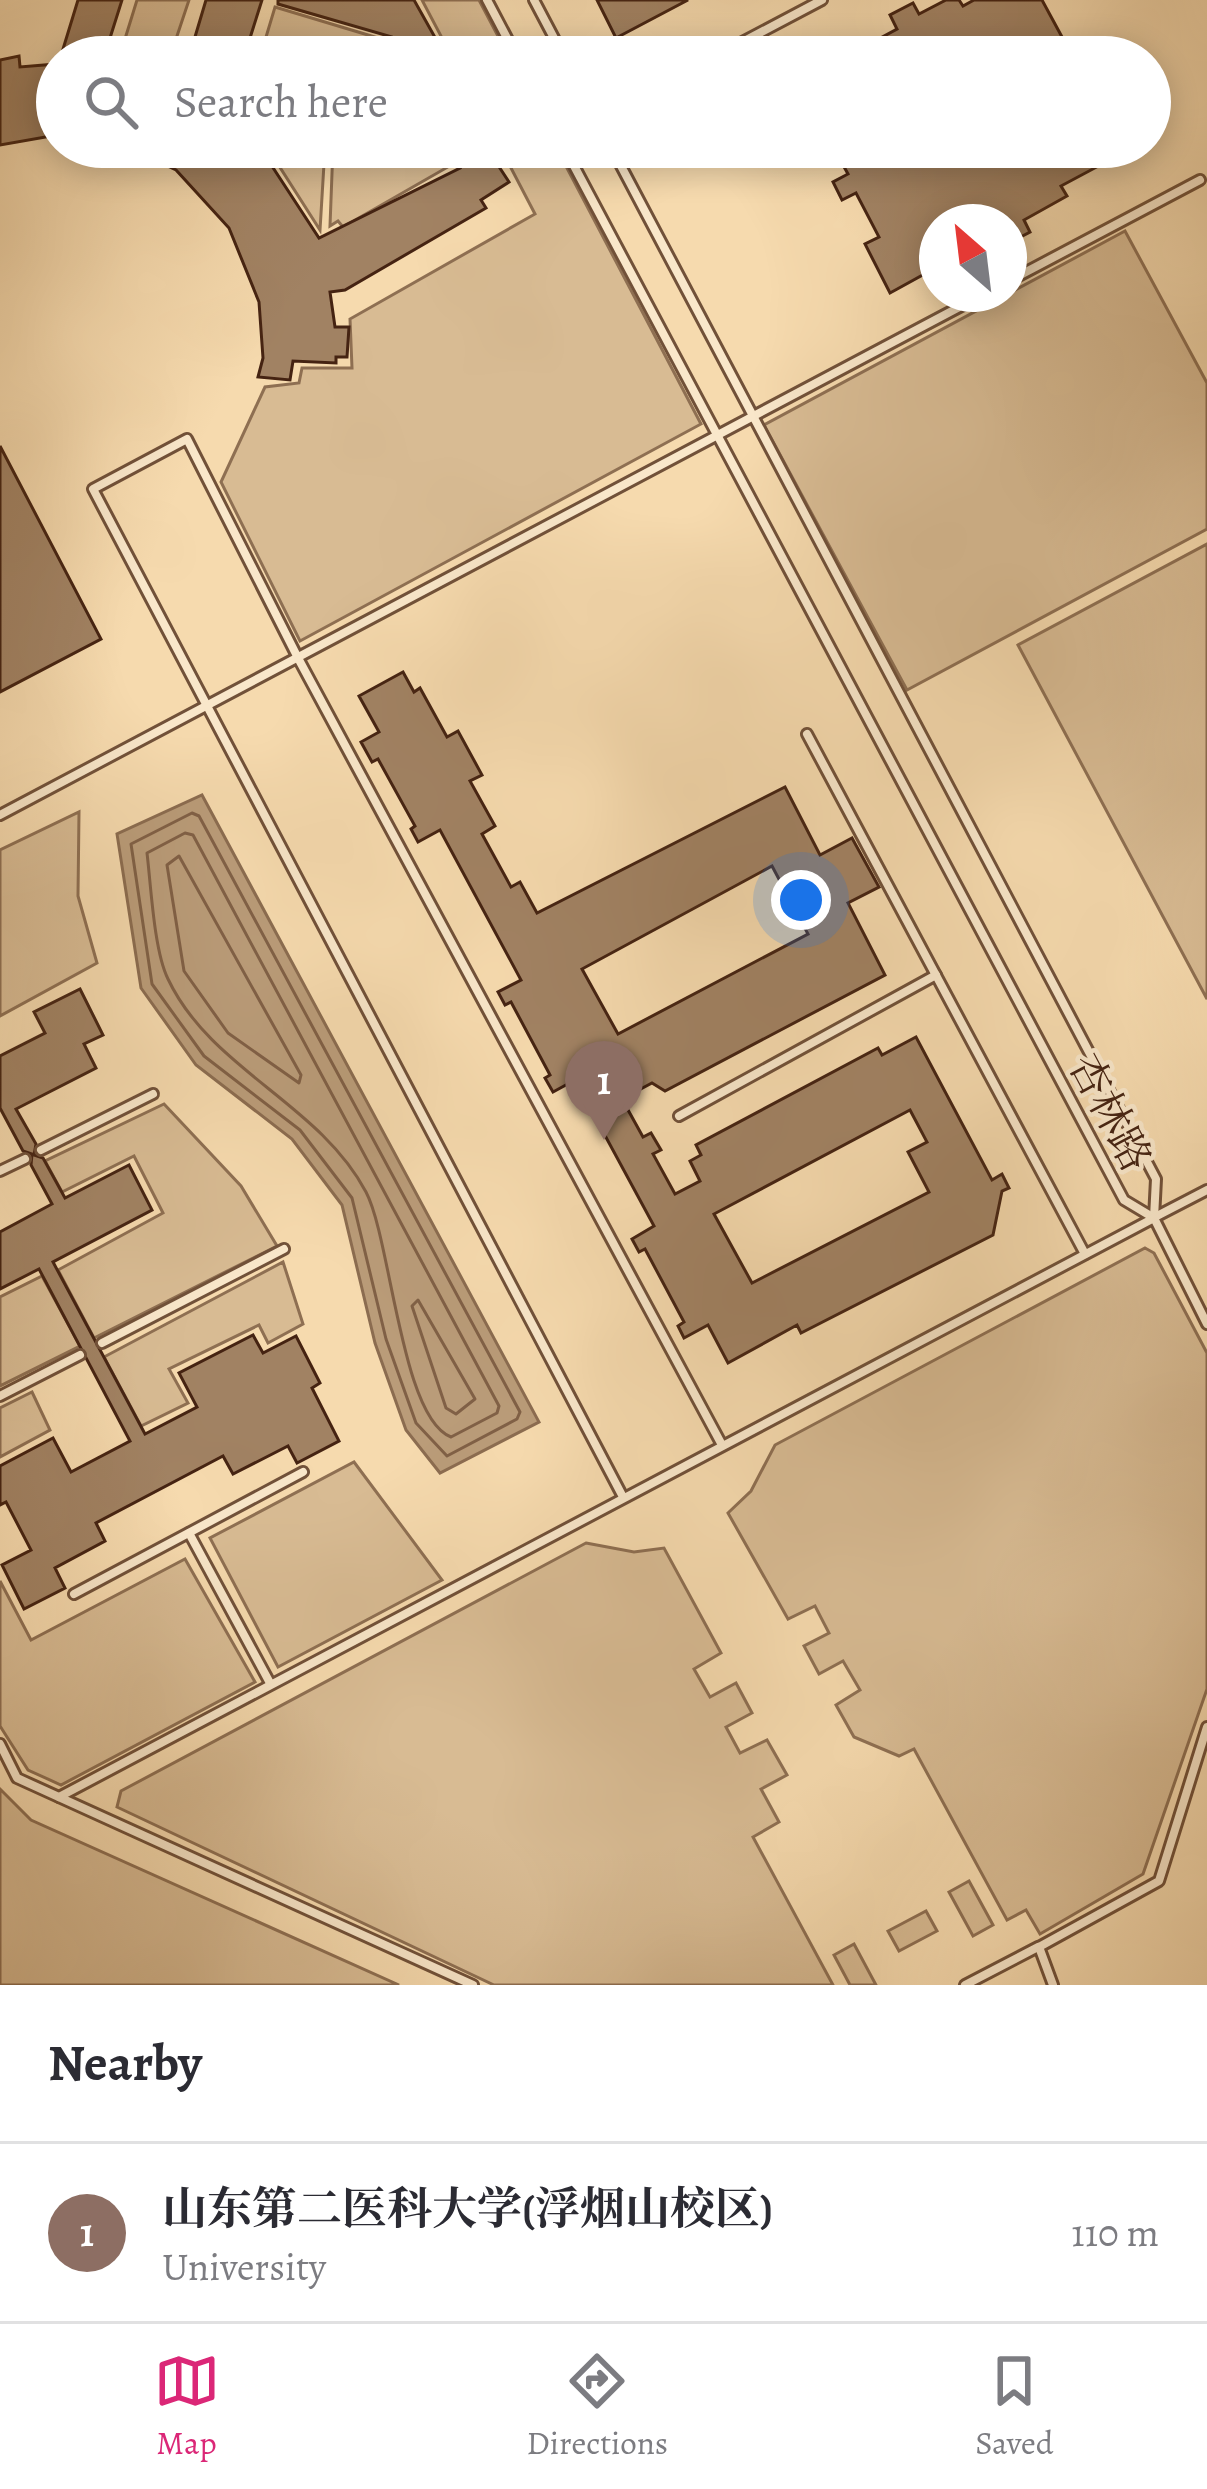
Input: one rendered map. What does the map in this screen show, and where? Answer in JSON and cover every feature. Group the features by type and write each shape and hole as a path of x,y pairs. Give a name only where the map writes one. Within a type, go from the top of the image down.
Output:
{"lane":[{"path":"487,0 506,36"},
{"path":"534,0 553,36"},
{"path":"754,36 822,0"},
{"name":"杏林路","path":"575,168 1124,1200 1154,1218 1156,1179 622,168"},
{"path":"1027,271 1200,180"},
{"path":"0,815 950,312"},
{"path":"623,1497 204,708 93,489 187,439 298,658 722,1445"},
{"path":"807,734 1084,1254"},
{"path":"679,1116 936,976"},
{"path":"41,1150 153,1094"},
{"path":"0,1172 25,1159"},
{"path":"59,1797 1207,1190"},
{"path":"1154,1218 1207,1324"},
{"path":"102,1343 284,1249"},
{"path":"0,1396 80,1355"},
{"path":"74,1594 304,1472"},
{"path":"189,1533 270,1683"},
{"path":"965,1985 1159,1881 1207,1727"},
{"path":"0,1744 17,1778 473,1985"},
{"path":"1039,1946 1053,1985"}],"shaded area":[{"path":"137,0 189,0 177,36 126,36"},
{"path":"422,0 479,0 498,36 441,36"},
{"path":"275,7 371,36 266,36"},
{"path":"280,168 324,168 320,230"},
{"path":"332,168 446,168 343,227 338,221 330,226"},
{"path":"511,168 567,168 701,424 300,641 221,482 265,387 299,383 302,368 352,368 350,319 535,214"},
{"path":"1125,231 1207,383 1207,529 907,690 764,425 974,312 1027,312 1027,284"},
{"path":"1207,544 1207,999 1018,645"},
{"path":"79,812 78,896 97,963 0,1016 0,850"},
{"path":"164,1104 241,1186 277,1246 94,1338 58,1270 163,1213 134,1156 62,1192 45,1161"},
{"path":"1145,1248 1154,1253 1207,1353 1207,1689 1143,1874 1040,1934 1026,1910 1007,1920 914,1749 899,1756 854,1737 836,1705 860,1690 843,1661 819,1674 804,1646 829,1633 815,1606 788,1619 728,1513 751,1491 775,1445"},
{"path":"283,1262 303,1324 268,1343 259,1325 169,1369 188,1403 141,1426 104,1357"},
{"path":"42,1276 80,1346 0,1386 0,1297"},
{"path":"32,1392 50,1430 0,1457 0,1408"},
{"path":"354,1462 442,1580 278,1667 210,1538"},
{"path":"586,1543 634,1552 664,1548 721,1653 694,1669 710,1697 736,1683 752,1713 726,1727 740,1753 767,1740 787,1775 761,1789 779,1822 753,1837 833,1985 494,1985 117,1807 121,1791"},
{"path":"185,1559 255,1682 61,1785 28,1770 0,1726 0,1581 31,1640"},
{"path":"0,1789 31,1820 399,1985 0,1985"},
{"path":"969,1881 993,1925 973,1936 949,1892"},
{"path":"926,1911 937,1931 899,1951 888,1931"},
{"path":"854,1944 876,1985 850,1985 834,1955"}],"water":[{"path":"202,795 539,1422 440,1473 406,1430 375,1343 342,1205 292,1139 196,1065 141,988 117,834"}],"building":[{"path":"78,0 122,0 111,36 67,36"},
{"path":"206,0 262,0 251,36 195,36"},
{"path":"278,0 414,0 434,36 389,36 278,4"},
{"path":"597,0 688,0 620,36 615,36"},
{"path":"946,0 959,0 963,6 974,0 1042,0 1061,36 884,36 897,29 890,15 913,3 919,14"},
{"path":"19,56 20,67 36,66 36,139 0,145 0,60"},
{"path":"172,168 273,168 319,238 460,168 500,168 509,182 481,200 486,208 345,290 330,292 335,327 349,327 347,357 336,357 336,363 293,361 290,380 258,377 263,358 259,302 229,228"},
{"path":"845,168 1095,168 1061,186 1067,196 1027,218 1027,204 919,204 919,277 890,293 865,244 879,237 856,193 842,200 833,182 848,174"},
{"path":"0,446 101,639 0,692"},
{"path":"403,672 414,692 420,688 447,737 458,731 482,775 470,781 495,826 482,834 511,887 520,882 537,913 785,787 820,855 852,838 879,887 848,903 885,975 665,1091 652,1083 622,1099 643,1137 651,1133 661,1150 653,1154 675,1194 700,1181 690,1161 701,1155 696,1145 878,1048 882,1055 916,1037 992,1180 1002,1174 1009,1188 1002,1191 993,1235 801,1333 797,1325 728,1363 708,1325 684,1338 678,1326 684,1322 645,1249 639,1252 632,1239 654,1226 575,1080 553,1092 545,1078 550,1075 511,1002 505,1005 498,992 521,980 440,830 418,842 411,829 415,826 378,759 372,762 361,742 379,732 359,696","holes":["772,866 808,934 618,1034 582,969","910,1110 927,1142 908,1152 929,1192 752,1283 714,1214"]},
{"path":"80,989 103,1035 84,1044 96,1068 16,1109 36,1144 34,1155 43,1158 65,1198 129,1165 152,1210 53,1262 145,1434 197,1407 179,1373 253,1335 263,1353 296,1336 320,1383 312,1388 339,1441 297,1463 288,1446 233,1474 223,1456 96,1523 105,1541 55,1568 65,1588 24,1609 2,1565 31,1550 6,1502 0,1505 0,1466 53,1438 71,1472 130,1441 39,1269 0,1289 0,1232 52,1204 31,1165 32,1154 23,1151 0,1108 0,1056 45,1033 34,1012"}],"place":[{"name":"山东第二医科大学(浮烟山校区)","path":"604,1140"}]}
